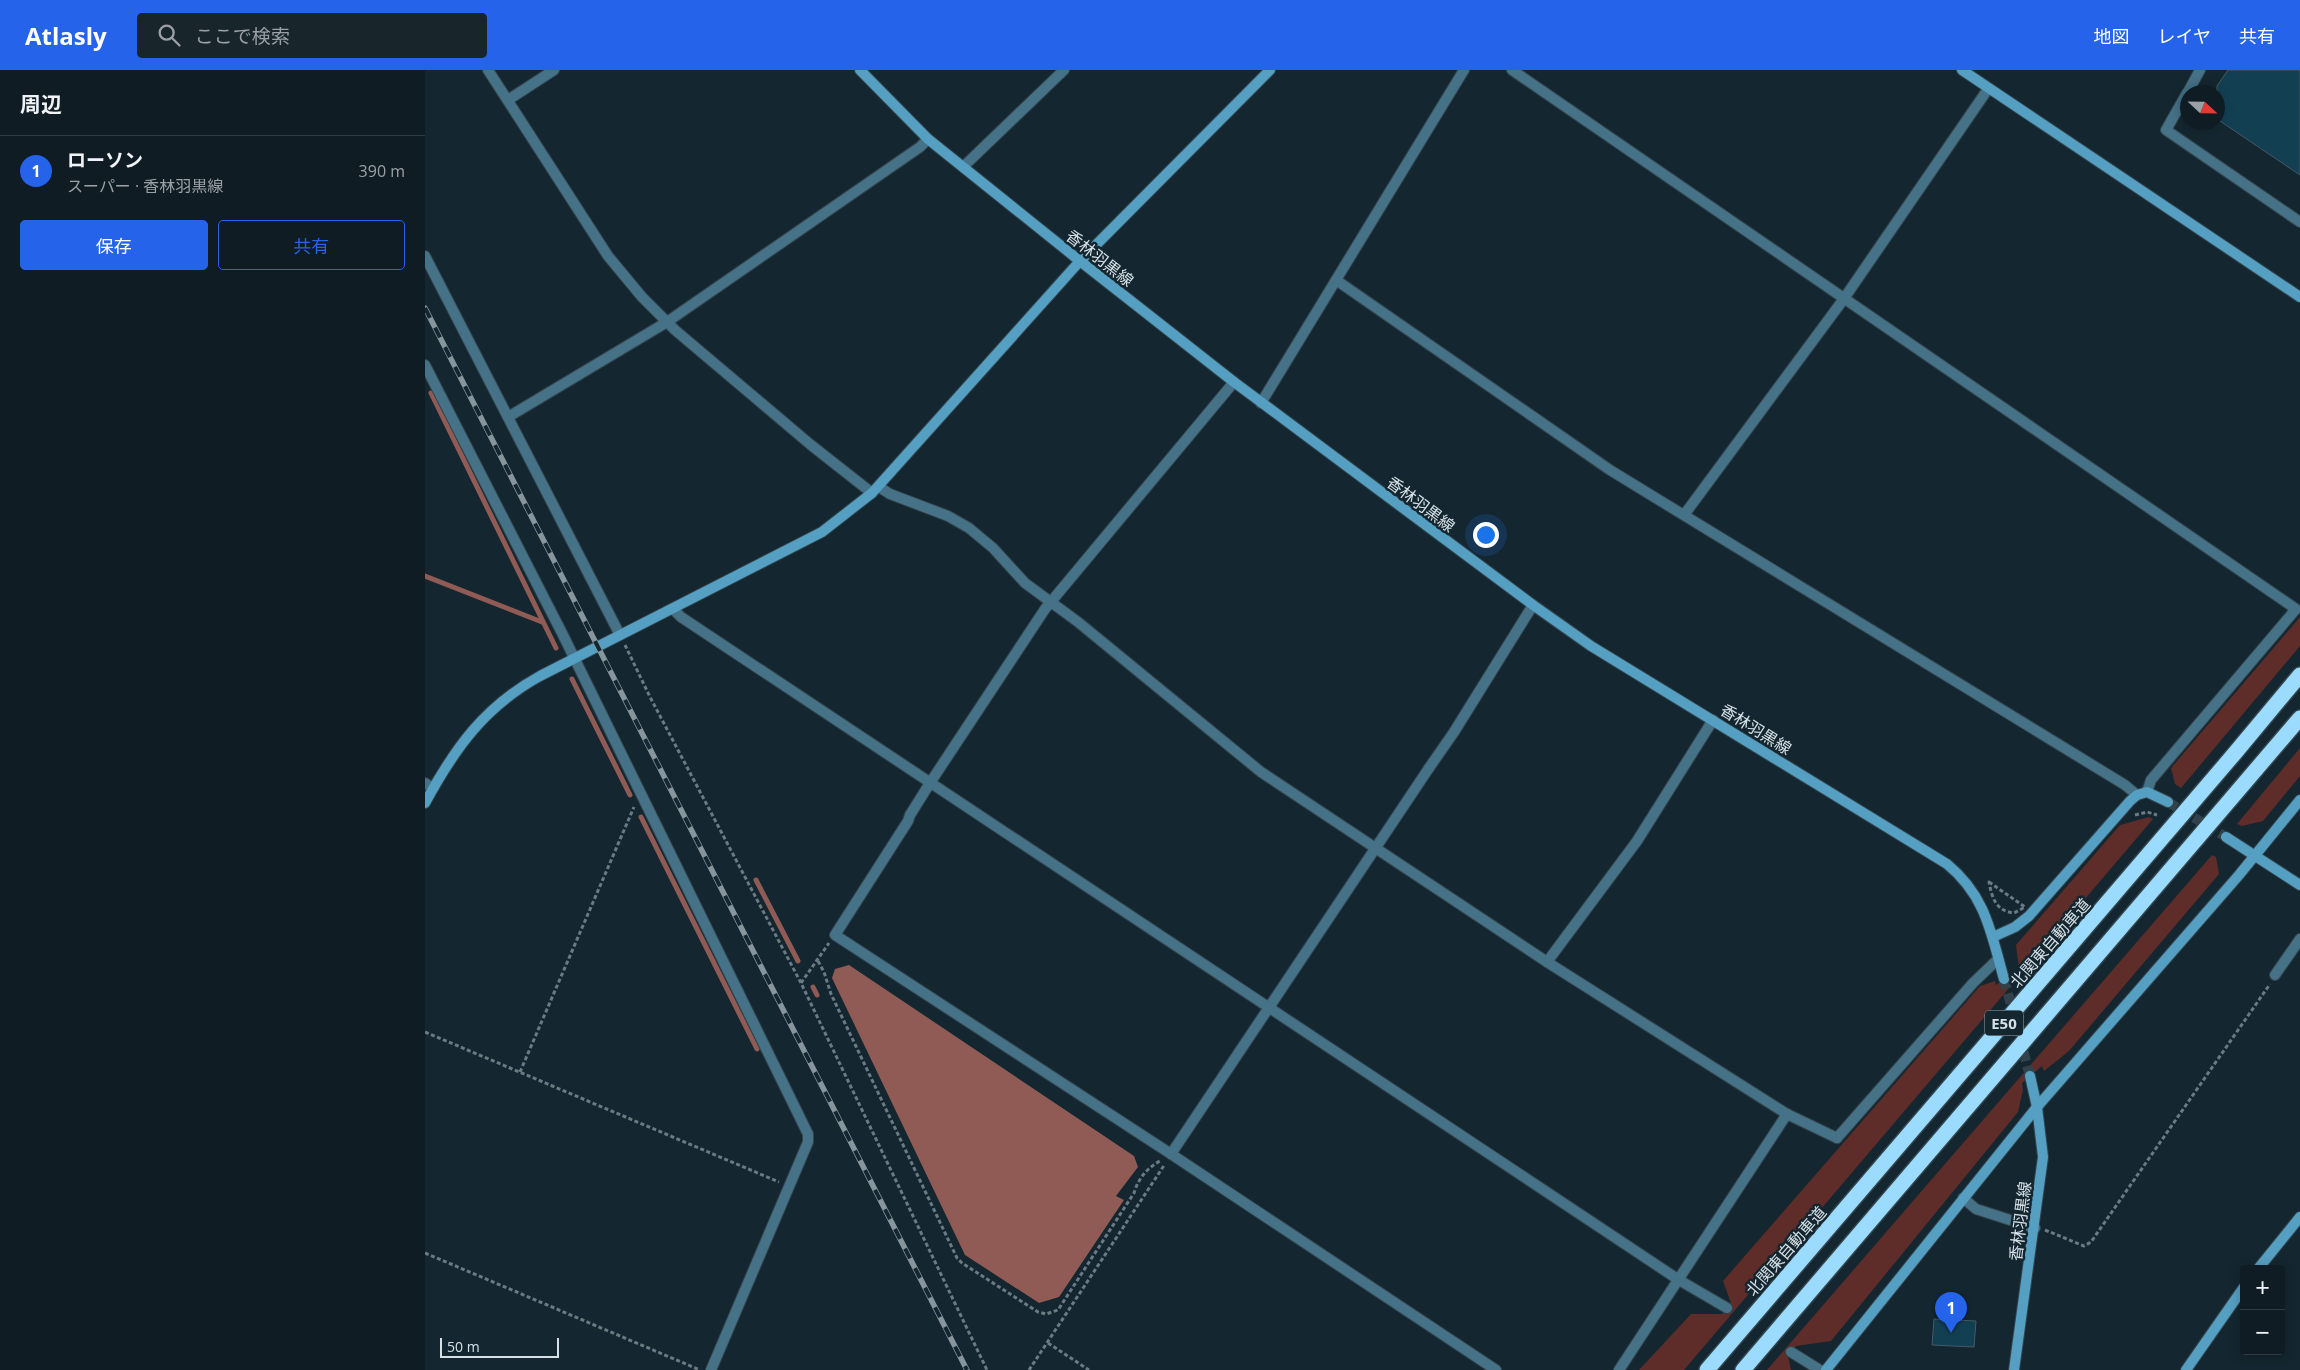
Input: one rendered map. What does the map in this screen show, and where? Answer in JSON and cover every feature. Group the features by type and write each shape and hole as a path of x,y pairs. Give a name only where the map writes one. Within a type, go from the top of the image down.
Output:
{"highway":[{"name":"北関東自動車道","path":"1707,1370 2229,761 2300,675"},
{"name":"E50","path":"1743,1370 2300,718"}],"street":[{"path":"488,70 608,256 629,284 667,322 811,445 876,490 948,516 969,528 993,548 1025,583 1078,622 1261,772 1374,849 1547,962 1787,1114 1837,1138 1973,982 1999,959"},
{"path":"508,100 554,70"},
{"name":"香林羽黒線","path":"860,70 928,139 1080,261 1261,403 1533,605 1591,646 1947,864 1975,892 1986,915 2004,979"},
{"path":"963,167 1064,70"},
{"path":"425,803 429,785 487,714 527,683 822,532 876,490 1080,261 1270,70"},
{"path":"1261,403 1464,70"},
{"path":"1512,70 1843,300 2298,606 2142,793 2113,818 2029,916 2015,927 1993,937"},
{"path":"1962,70 2300,297"},
{"path":"2192,85 2200,70"},
{"path":"1684,515 1843,300 1988,89"},
{"path":"2180,106 2166,130 2300,222"},
{"path":"508,417 667,322 920,147 928,139"},
{"path":"425,256 620,635"},
{"path":"1335,280 1610,470 2125,785 2168,802"},
{"path":"426,367 575,659 643,802 808,1134 808,1142 711,1370"},
{"path":"1234,382 1051,602 930,783 910,815 908,822 835,934 1496,1370"},
{"path":"1171,1154 1454,732 1533,605"},
{"path":"673,609 681,617 1270,1006 1679,1280 1727,1308"},
{"path":"1547,962 1637,841 1713,720"},
{"path":"1826,1370 2037,1107 2300,800"},
{"path":"2226,837 2300,885"},
{"path":"2275,975 2300,939"},
{"name":"香林羽黒線","path":"2015,1370 2043,1157 2037,1107 2030,1076"},
{"path":"1619,1370 1787,1114"},
{"path":"1963,1198 1976,1208 2035,1228"},
{"path":"2261,1265 2300,1217"},
{"path":"2186,1370 2240,1293"},
{"path":"1791,1352 1820,1370"}],"path":[{"path":"620,635 801,983 987,1370"},
{"path":"520,1072 631,808 643,802"},
{"path":"2128,816 2147,812 2157,815"},
{"path":"1989,882 2009,895 2025,906 2014,913 1999,908 1992,897 1989,882"},
{"path":"801,983 835,934"},
{"path":"818,961 824,972 831,994 957,1258 1038,1312 1045,1314 1058,1310 1134,1194 1136,1185 1149,1167 1171,1154"},
{"path":"2035,1228 2084,1246 2091,1242 2275,975"},
{"path":"425,1032 789,1186"},
{"path":"1029,1370 1171,1154"},
{"path":"425,1253 699,1370"},
{"path":"1048,1343 1089,1370"}],"shaded area":[{"path":"2300,617 2300,646 2181,788 2175,784 2171,768"},
{"path":"2300,748 2300,776 2263,821 2242,826 2237,824"},
{"path":"2149,817 2153,819 1684,1370 1639,1370 1691,1314 1722,1314 1731,1303 1723,1281 1980,986 1995,981 1996,985 2019,969 2016,945 2120,825"},
{"path":"2212,855 2216,857 2219,874 2069,1051 2044,1071 2042,1066 2022,1083 2023,1090 2018,1112 1831,1341 1796,1346 1788,1356 1791,1370 1767,1370"},
{"path":"849,965 1134,1156 1138,1167 1116,1196 1124,1200 1059,1297 1039,1303 965,1255 832,978 835,969"}],"building":[{"path":"2228,70 2300,70 2300,175 2225,124 2225,85 2218,85"},
{"path":"1934,1319 1976,1321 1974,1347 1932,1345"}],"waterway":[{"path":"431,393 556,648"},
{"path":"425,576 542,622"},
{"path":"572,679 630,795"},
{"path":"641,817 757,1049"},
{"path":"756,880 798,961"},
{"path":"813,987 817,995"}],"tunnel":[{"path":"2168,802 2226,837"},
{"path":"2004,979 2030,1076"}],"railway":[{"path":"425,308 967,1370"}],"place":[{"name":"ローソン","path":"1951,1333"}]}
